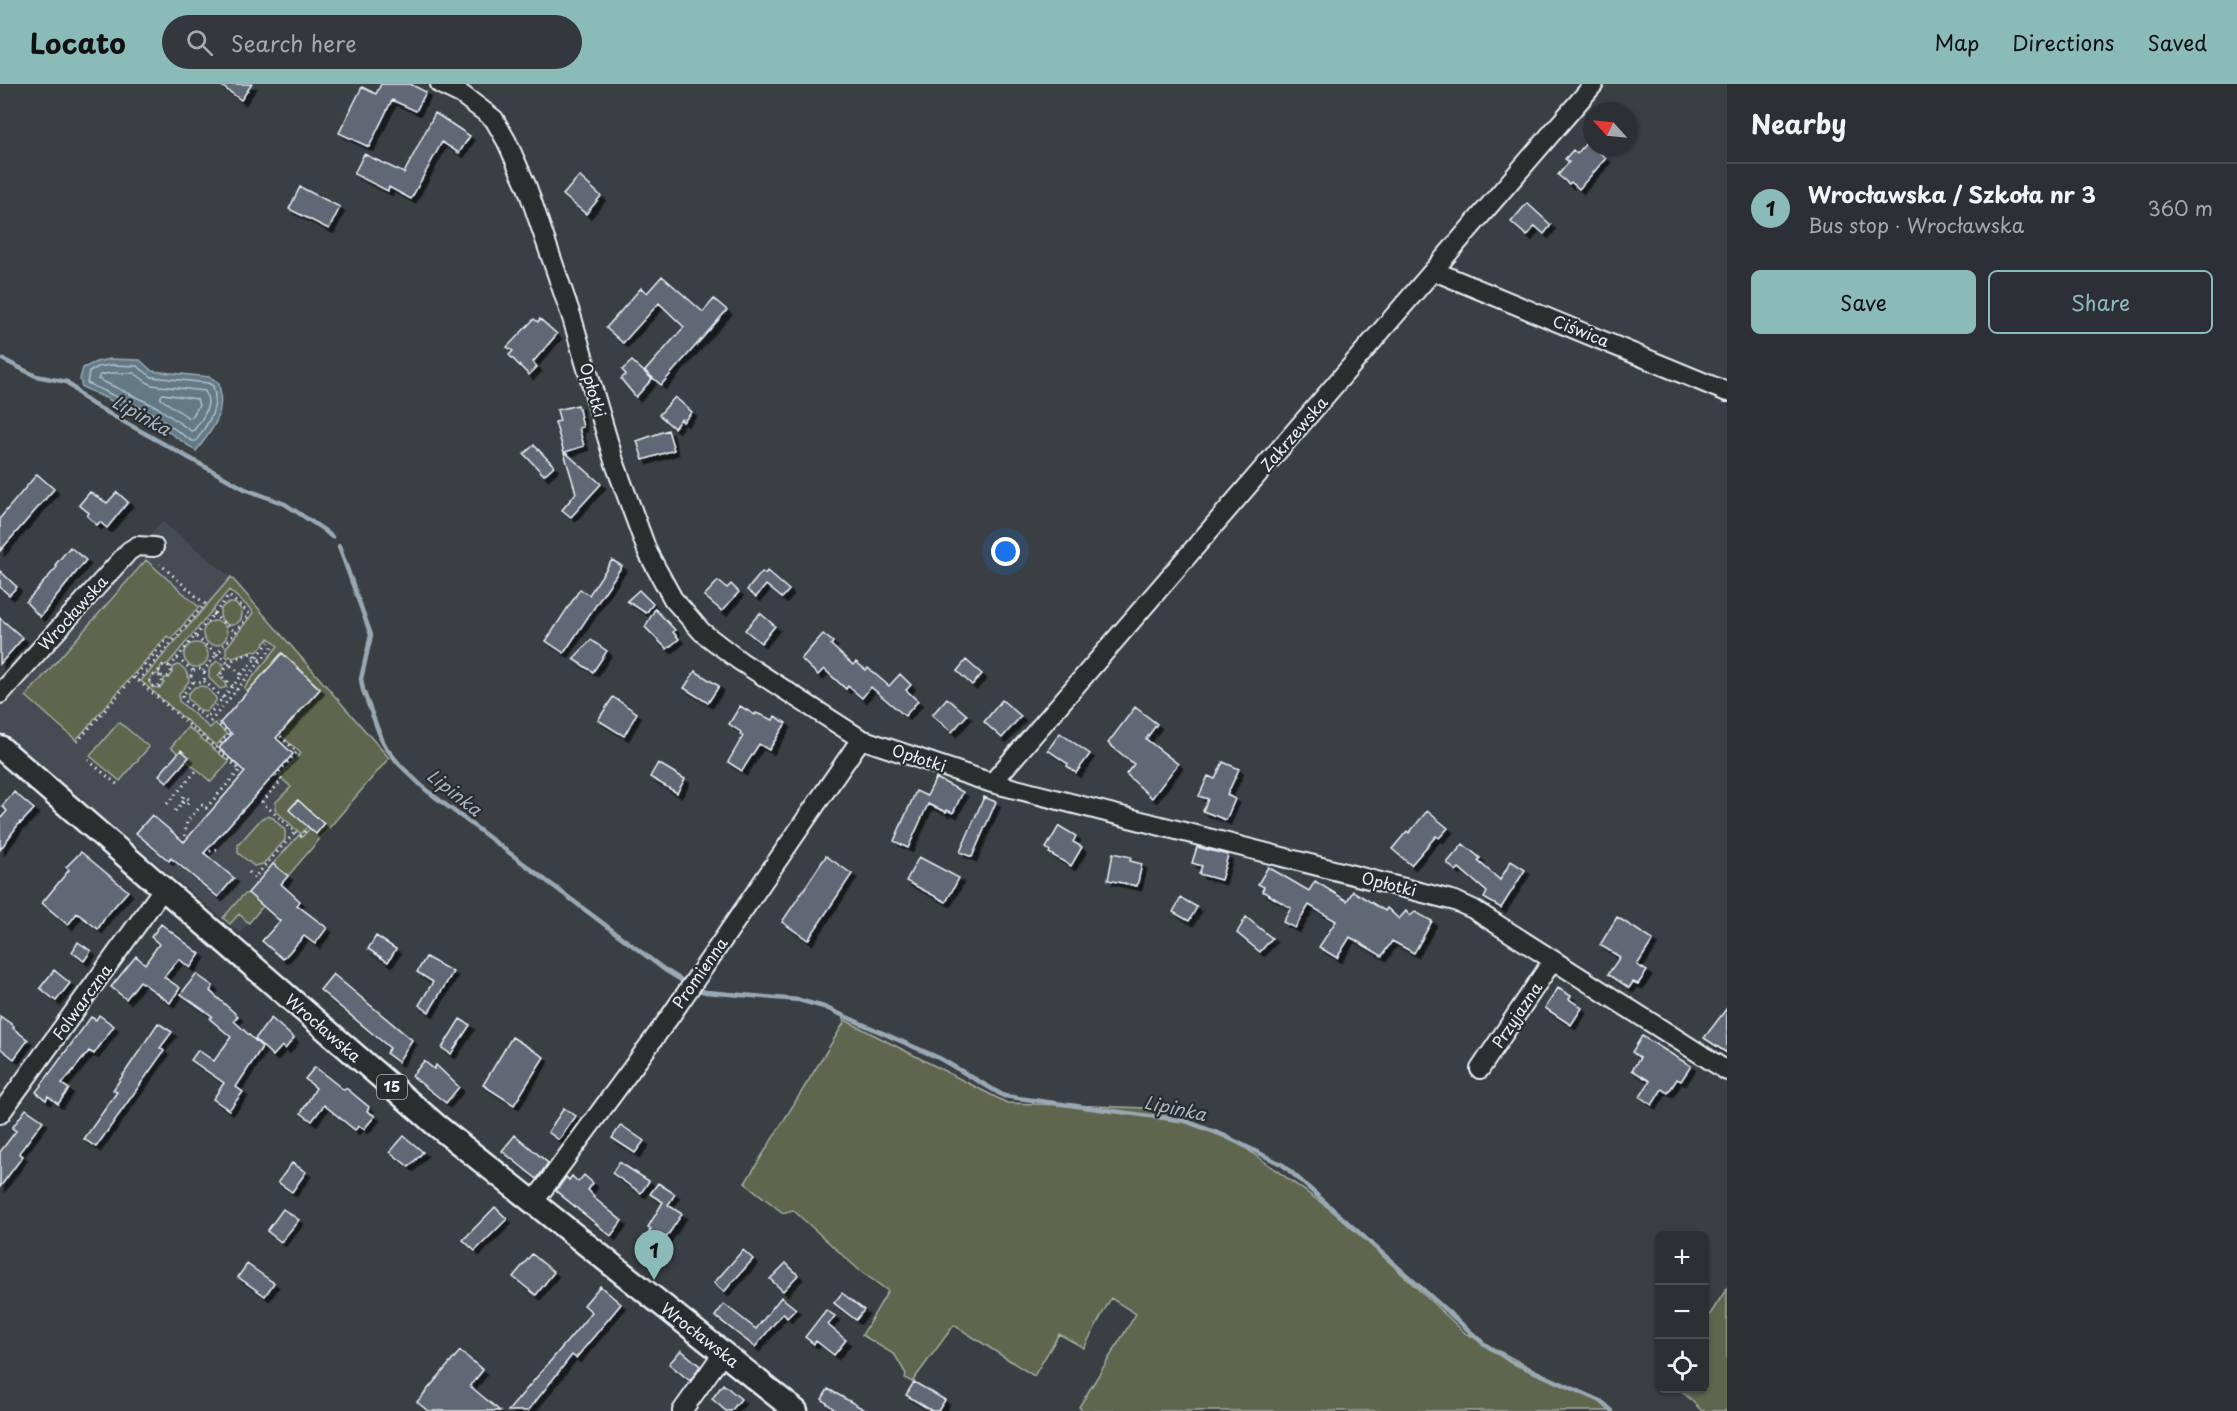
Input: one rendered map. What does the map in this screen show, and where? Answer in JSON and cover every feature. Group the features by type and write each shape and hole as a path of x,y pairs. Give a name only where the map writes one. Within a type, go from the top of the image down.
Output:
{"main road":[{"name":"Wrocławska","path":"0,747 436,1125 796,1411"}],"street":[{"name":"Opłotki","path":"440,84 461,94 494,119 507,142 527,187 572,318 614,461 648,553 673,599 702,632 740,661 861,739 992,783 1455,901 1473,909 1727,1071"},
{"name":"Zakrzewska","path":"992,783 1594,84"},
{"name":"Ciświca","path":"1434,271 1727,392"},
{"name":"Wrocławska","path":"0,694 129,551 137,546 154,547"},
{"name":"Promienna","path":"533,1203 669,1018 861,739"},
{"name":"Folwarczna","path":"0,1114 163,889"},
{"name":"Przyjazna","path":"1480,1069 1553,960"},
{"path":"682,1411 723,1353"}],"path":[{"path":"138,681 205,604 160,564"},
{"path":"170,667 165,665 161,667 161,676 161,685 158,687 152,685 150,679 152,676 161,676 169,676 170,667 229,596 250,614 203,670"},
{"path":"213,614 235,632"},
{"path":"195,636 242,675"},
{"path":"77,742 168,638"},
{"path":"193,682 182,696 206,718 270,642"},
{"path":"210,722 274,645"},
{"path":"237,690 220,675 234,659 251,653 261,661"},
{"path":"177,658 193,671"},
{"path":"193,671 203,670"},
{"path":"193,682 200,684 204,681 206,675 203,670"},
{"path":"193,671 191,678 193,682"},
{"path":"134,677 240,770 206,808 202,805 187,821 184,842"},
{"path":"204,681 223,698"},
{"path":"216,722 229,734 216,748"},
{"path":"279,735 297,752 276,775 282,780 262,802 301,836 309,827"},
{"path":"88,760 119,786"},
{"path":"167,804 197,770"},
{"path":"175,811 183,802"},
{"path":"249,872 254,878 295,832"},
{"path":"204,853 221,848"}],"shaded area":[{"path":"162,521 238,583 389,758 240,933 0,732 0,705"}],"green space":[{"path":"146,560 199,607 171,639 167,636 76,740 26,696"},
{"path":"231,577 389,758 288,876 273,864 299,835 302,837 310,828 316,833 324,824 297,800 289,810 308,826 301,834 275,810 276,802 291,787 279,776 301,753 279,734 320,688 282,653 248,692 244,688 278,646 269,638 257,652 233,658 226,656 226,648 253,613 229,590 168,664 161,666 159,674 152,675 149,682 152,687 160,688 164,683 164,678 172,674 173,667 178,665 183,667 189,681 179,694 179,701 210,728 215,723 227,734 216,746 141,681"},
{"path":"231,603 239,606 242,614 239,622 231,625 223,622 220,614 223,606"},
{"path":"215,621 223,625 227,633 223,641 215,645 207,641 203,633 207,625"},
{"path":"196,643 204,647 208,655 204,663 196,667 188,663 184,655 188,647"},
{"path":"217,661 224,664 218,676 227,687 220,689 209,678 209,669"},
{"path":"195,687 206,687 216,698 206,712 201,711 188,699 188,694"},
{"path":"119,722 149,747 120,781 90,756"},
{"path":"188,727 229,762 211,782 171,747"},
{"path":"268,816 285,830 285,840 263,864 254,866 238,853 238,845 262,818"},
{"path":"248,893 263,906 249,923 239,914 230,924 223,918 242,896"},
{"path":"843,1019 1007,1103 1147,1108 1237,1142 1341,1217 1465,1333 1603,1403 1609,1411 1083,1411 1079,1407 1136,1314 1111,1298 1084,1348 1059,1334 1034,1376 954,1325 912,1382 905,1378 906,1374 895,1355 862,1335 888,1291 859,1270 793,1210 783,1213 745,1183 844,1023"},
{"path":"1727,1288 1727,1411 1702,1411 1684,1393 1709,1393 1709,1316"}],"water":[{"path":"110,359 140,360 152,371 210,377 219,383 221,403 217,420 196,451 150,419 82,387 80,379 83,368"}],"building":[{"path":"219,84 252,84 241,100"},
{"path":"381,84 410,84 426,92 416,111 392,100 369,147 339,133 362,87 376,94"},
{"path":"435,113 470,136 459,153 442,142 411,199 389,187 388,191 354,174 364,154 404,173"},
{"path":"1583,147 1583,156 1606,158 1579,189 1558,175 1569,162 1565,159 1573,150 1577,154"},
{"path":"579,176 601,196 586,214 563,195"},
{"path":"300,187 340,207 329,229 289,209"},
{"path":"1527,203 1551,225 1544,234 1535,226 1527,236 1511,222"},
{"path":"662,276 703,312 714,299 727,310 661,385 645,371 684,327 659,303 623,343 606,328 641,288 647,293"},
{"path":"534,319 538,322 540,319 557,334 533,362 537,367 529,375 509,355 513,351 507,347"},
{"path":"632,361 652,379 636,397 621,379 626,374 622,370"},
{"path":"675,397 692,412 683,422 681,419 674,428 659,415"},
{"path":"578,405 583,427 579,428 584,446 565,452 601,484 571,517 562,510 576,493 555,422 560,421 557,410"},
{"path":"668,430 674,450 643,460 637,441"},
{"path":"534,445 554,466 544,475 524,454"},
{"path":"37,474 54,489 0,551 0,518"},
{"path":"90,492 107,503 117,492 128,502 107,528 100,522 97,525 87,516 89,513 79,505"},
{"path":"70,547 86,560 40,617 26,602 57,567 55,565"},
{"path":"612,560 622,566 564,653 546,641 580,589 589,595"},
{"path":"0,571 17,587 9,595 0,587"},
{"path":"767,571 789,590 782,598 766,585 756,597 747,590 762,572 765,574"},
{"path":"718,581 727,588 731,584 739,592 722,611 704,596"},
{"path":"639,590 653,604 646,613 627,601"},
{"path":"655,609 675,630 673,632 679,639 667,649 645,627"},
{"path":"760,613 775,626 761,643 745,630"},
{"path":"0,618 23,638 0,664"},
{"path":"823,634 833,642 831,645 853,665 856,662 866,670 868,668 889,686 900,674 911,685 906,690 918,701 905,716 871,687 862,698 848,686 846,689 824,669 818,675 801,659"},
{"path":"591,640 607,651 593,672 573,659"},
{"path":"282,653 320,689 276,738 293,754 204,853 234,878 218,897 171,858 169,861 136,833 152,815 184,842 245,772 219,748 232,734 220,723"},
{"path":"966,660 982,674 972,685 957,671"},
{"path":"695,671 719,686 708,703 684,688"},
{"path":"613,697 637,713 624,736 598,720"},
{"path":"947,698 967,715 952,732 932,715"},
{"path":"1002,700 1021,716 1002,738 984,722"},
{"path":"740,706 755,715 756,713 773,720 775,716 786,723 769,750 759,744 742,771 728,762 743,736 729,724"},
{"path":"1135,707 1157,724 1146,739 1178,764 1152,798 1126,774 1134,764 1108,743"},
{"path":"1060,733 1090,754 1076,773 1067,766 1068,764 1048,750"},
{"path":"181,750 189,757 167,782 159,775"},
{"path":"1223,762 1239,769 1227,795 1235,799 1226,820 1203,811 1208,799 1199,796 1208,776 1215,779"},
{"path":"658,763 685,779 677,793 650,777"},
{"path":"936,778 963,792 953,813 928,804 908,848 894,841 916,791 927,796"},
{"path":"14,792 34,809 20,822 0,850 0,819 7,811 2,806"},
{"path":"984,797 996,802 972,857 960,852"},
{"path":"298,800 324,824 316,834 289,810"},
{"path":"1427,811 1448,828 1439,838 1436,836 1411,865 1392,849"},
{"path":"1059,826 1076,836 1073,842 1082,847 1071,866 1049,853 1050,851 1046,848"},
{"path":"1463,844 1480,858 1478,861 1500,880 1511,861 1525,870 1501,908 1484,898 1487,892 1459,868 1456,871 1447,863"},
{"path":"1197,847 1228,855 1221,880 1199,874 1202,866 1192,863"},
{"path":"81,852 128,891 98,929 77,913 68,925 42,903 69,870 66,867"},
{"path":"1113,853 1131,857 1130,861 1142,864 1137,886 1108,880"},
{"path":"826,856 852,874 808,940 782,922"},
{"path":"919,857 959,878 946,902 906,881"},
{"path":"273,864 288,876 281,884 300,901 297,905 327,928 315,944 304,936 283,959 262,941 280,921 248,893"},
{"path":"1268,867 1309,891 1315,881 1347,901 1353,891 1385,911 1387,908 1399,919 1406,911 1410,916 1415,912 1432,921 1414,953 1392,941 1382,956 1350,937 1337,958 1319,947 1336,921 1309,905 1295,928 1283,922 1291,908 1262,891 1264,887 1258,884"},
{"path":"1181,898 1197,907 1189,921 1173,912"},
{"path":"1246,917 1272,938 1260,952 1237,933"},
{"path":"1617,917 1653,940 1637,965 1647,971 1638,984 1633,982 1629,988 1608,974 1620,957 1600,945"},
{"path":"161,924 200,954 190,968 179,959 164,977 180,988 170,1003 140,981 126,999 111,987 136,956 145,964 159,944 151,937"},
{"path":"376,936 396,949 388,962 368,949"},
{"path":"78,942 91,951 84,961 72,952"},
{"path":"426,957 453,972 429,1012 419,1005 433,982 417,972"},
{"path":"54,970 70,983 56,1001 40,988"},
{"path":"196,974 213,986 210,991 238,1016 234,1021 262,1047 236,1087 243,1092 229,1110 213,1099 224,1083 191,1060 198,1050 214,1061 231,1037 210,1019 212,1016 181,994"},
{"path":"333,974 412,1040 398,1062 386,1053 390,1048 320,990"},
{"path":"1558,988 1571,996 1569,999 1582,1008 1571,1025 1545,1008"},
{"path":"1727,1008 1727,1053 1704,1038"},
{"path":"99,1015 114,1026 94,1054 89,1051 62,1084 69,1089 58,1104 48,1096 46,1100 36,1092 91,1017 96,1020"},
{"path":"0,1016 28,1040 14,1059 0,1048"},
{"path":"271,1018 294,1038 285,1049 282,1046 273,1056 255,1039"},
{"path":"460,1019 470,1025 451,1054 442,1048"},
{"path":"158,1023 172,1032 160,1048 164,1051 96,1147 84,1139 117,1092 113,1090"},
{"path":"1642,1036 1691,1066 1681,1081 1677,1079 1668,1093 1662,1089 1652,1105 1640,1097 1650,1081 1632,1070 1640,1058 1632,1052"},
{"path":"512,1037 544,1057 514,1105 483,1085"},
{"path":"424,1061 434,1069 436,1065 459,1087 446,1103 412,1076"},
{"path":"315,1067 369,1107 367,1111 375,1116 364,1129 359,1126 355,1130 324,1105 312,1121 301,1113 316,1088 305,1079"},
{"path":"564,1108 576,1116 559,1140 548,1132"},
{"path":"26,1109 43,1121 19,1153 23,1156 0,1187 0,1152 16,1131 12,1128"},
{"path":"621,1125 644,1141 635,1153 612,1138"},
{"path":"515,1135 548,1163 537,1179 502,1151"},
{"path":"404,1136 423,1152 409,1167 390,1152"},
{"path":"619,1162 649,1181 641,1193 612,1173"},
{"path":"292,1163 306,1172 292,1192 278,1182"},
{"path":"584,1175 593,1183 588,1190 593,1197 622,1221 611,1236 556,1191 566,1177 569,1180 572,1176 578,1182"},
{"path":"658,1183 675,1194 668,1205 682,1214 662,1244 648,1234 651,1229 648,1227 663,1202 650,1194"},
{"path":"495,1207 507,1219 475,1251 463,1240"},
{"path":"283,1209 299,1220 281,1242 267,1231"},
{"path":"743,1250 753,1259 724,1292 714,1283"},
{"path":"532,1254 554,1272 536,1295 513,1277"},
{"path":"786,1263 798,1275 783,1291 770,1279"},
{"path":"247,1264 274,1283 265,1296 238,1277"},
{"path":"600,1286 621,1304 576,1358 572,1355 528,1411 508,1411 592,1312 584,1305"},
{"path":"842,1293 864,1310 856,1320 834,1303"},
{"path":"781,1297 796,1309 787,1318 783,1313 755,1347 715,1316 724,1304 756,1329"},
{"path":"826,1310 835,1316 828,1325 846,1340 834,1355 816,1341 814,1344 805,1337"},
{"path":"681,1350 700,1366 690,1381 669,1364"},
{"path":"460,1351 483,1370 470,1386 500,1411 428,1411 417,1402"},
{"path":"914,1382 945,1400 938,1411 932,1411 906,1395"},
{"path":"723,1384 741,1399 731,1411 726,1411 712,1399"},
{"path":"828,1389 867,1411 836,1411 822,1399"}],"waterway":[{"name":"Lipinka","path":"0,358 36,376 67,382 92,404 245,489 285,504 332,537"},
{"name":"Lipinka","path":"339,546 371,635 361,679 363,690 387,749 426,790 665,970 683,981"},
{"name":"Lipinka","path":"698,990 799,1000 824,1007 939,1058 1004,1096 1186,1121 1223,1135 1283,1165 1483,1343 1510,1361 1601,1401 1612,1411"}],"place":[{"name":"Wrocławska / Szkoła nr 3","path":"654,1280"}]}
